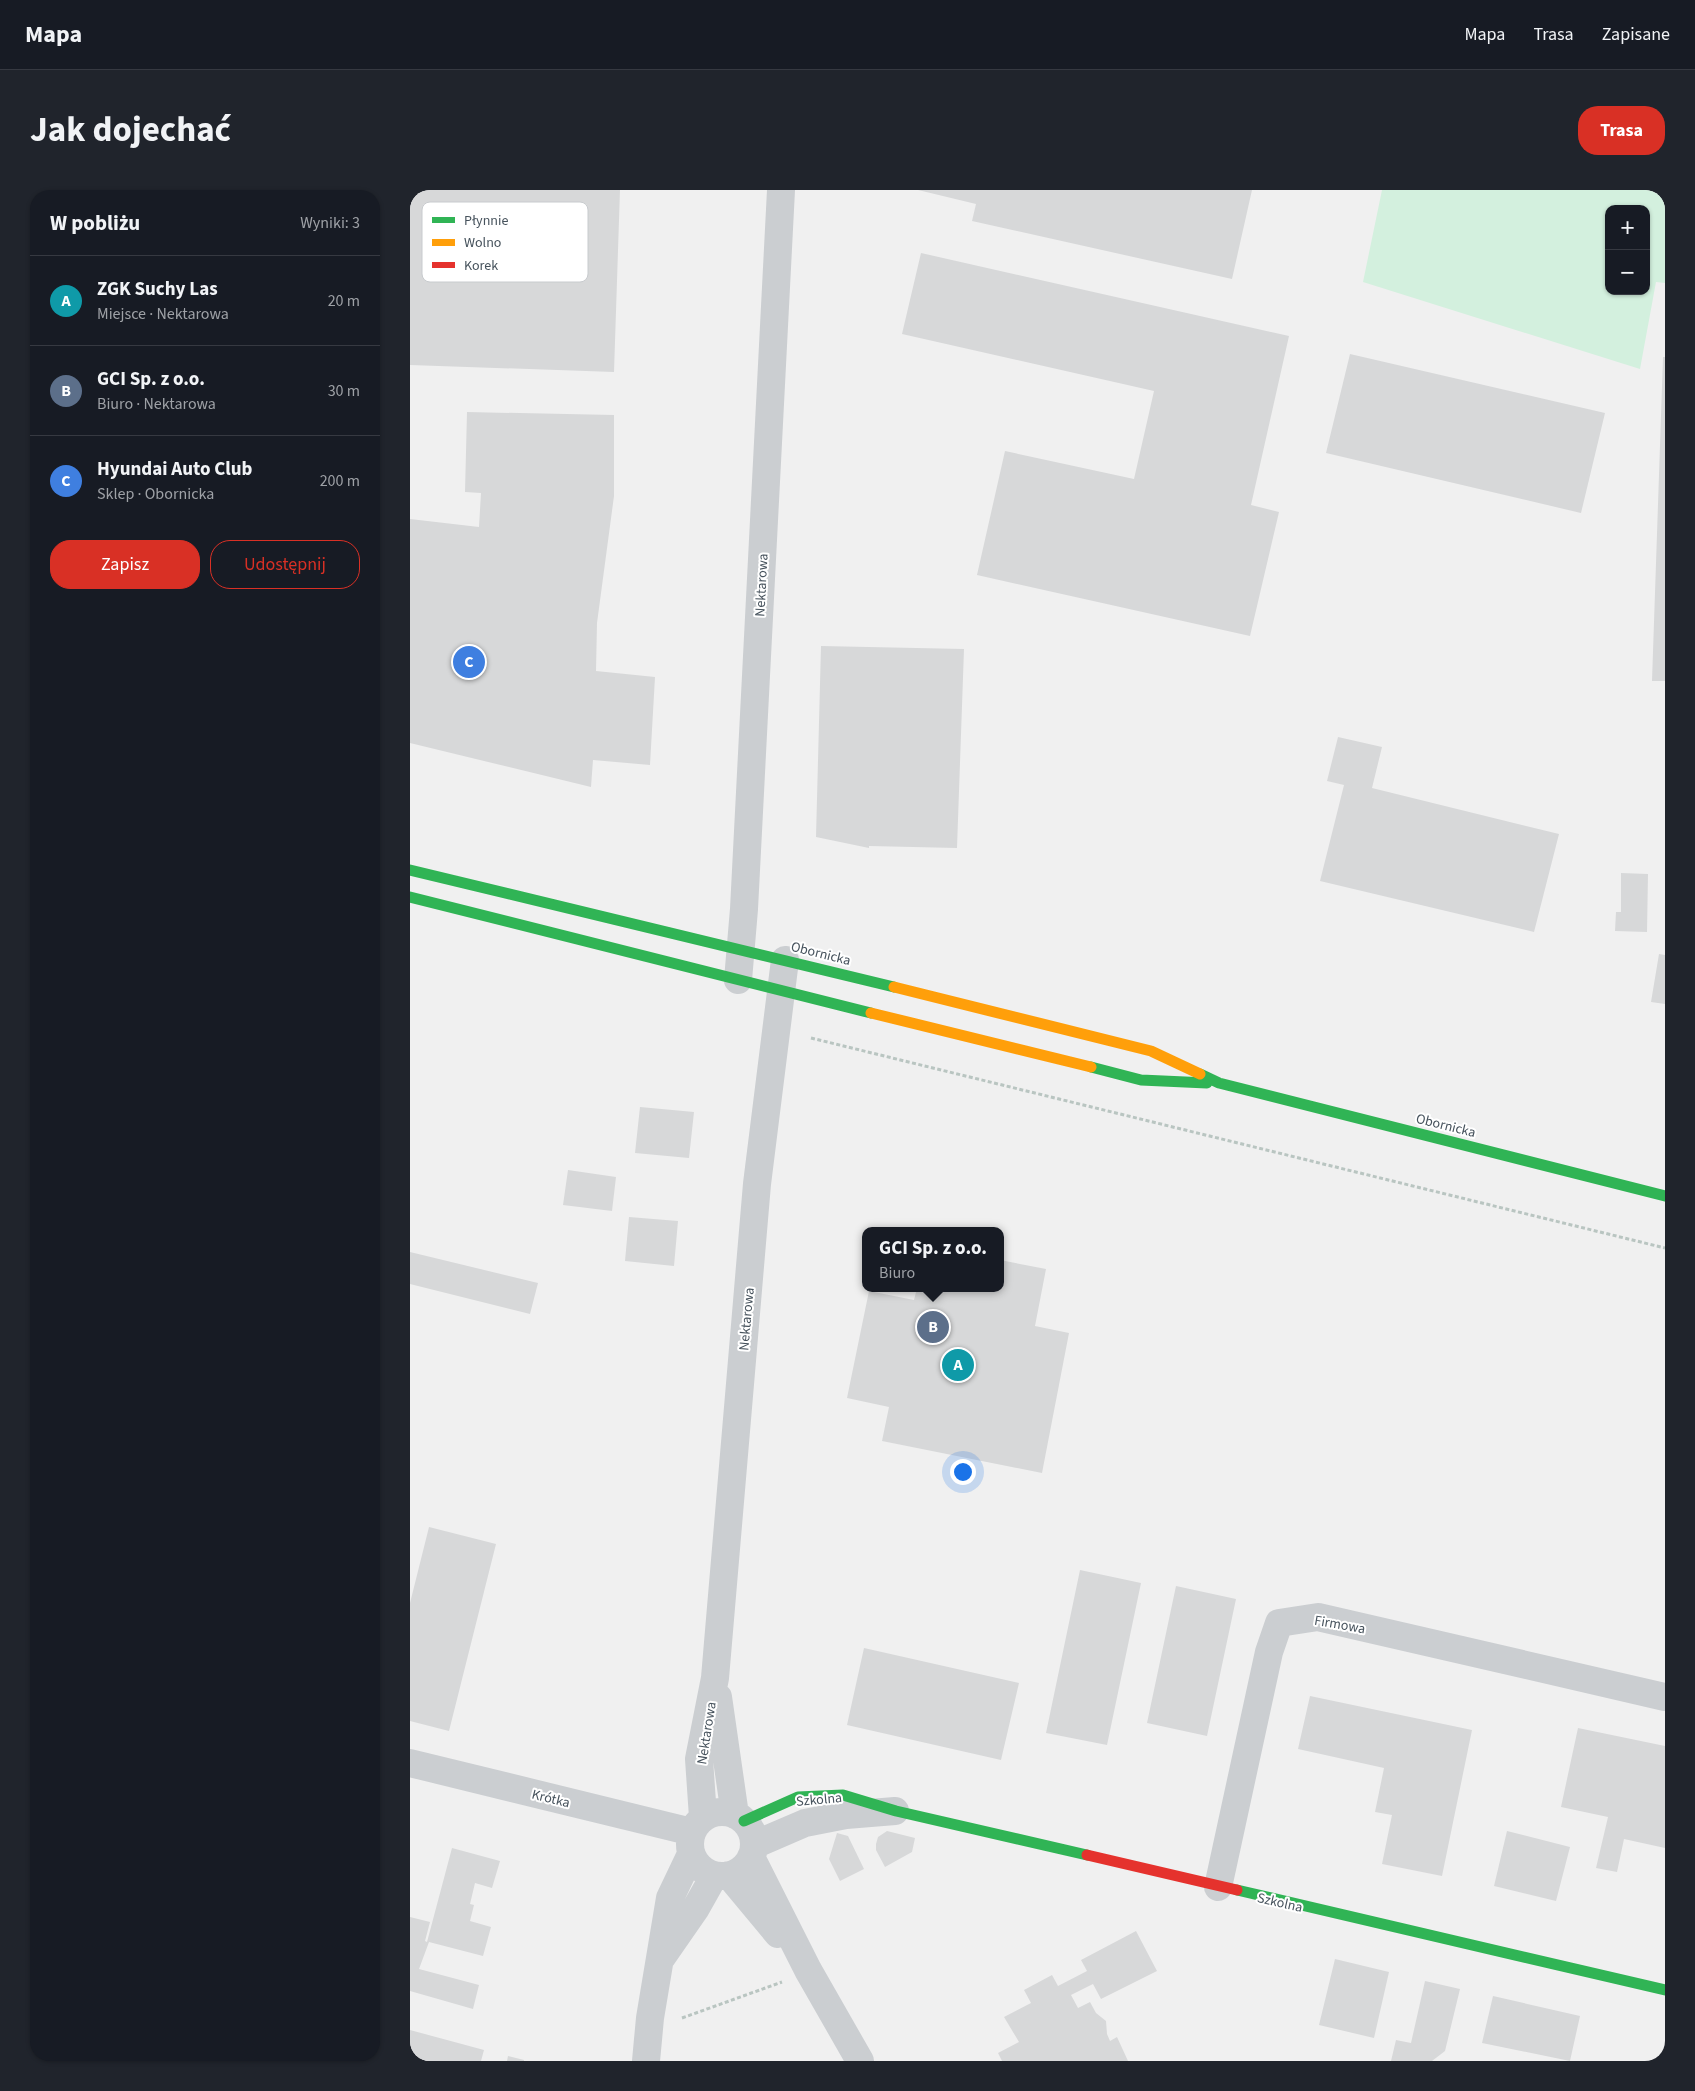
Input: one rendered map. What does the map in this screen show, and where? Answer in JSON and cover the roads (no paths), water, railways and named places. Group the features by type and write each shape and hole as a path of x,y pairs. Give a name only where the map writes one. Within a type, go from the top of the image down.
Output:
{"main road":[{"name":"Obornicka","path":"410,870 1152,1051 1219,1083 1665,1196"},
{"name":"Obornicka","path":"410,897 1142,1080 1219,1083"},
{"name":"Szkolna","path":"896,1811 1665,1990"}],"street":[{"name":"Nektarowa","path":"738,980 781,190"},
{"name":"Nektarowa","path":"646,2061 650,2018 670,1898 695,1835 699,1758 715,1678 757,1184 785,960"},
{"name":"Firmowa","path":"1218,1887 1269,1652 1279,1623 1318,1618 1665,1697"},
{"name":"Nektarowa","path":"715,1678 746,1834 798,1975"},
{"name":"Krótka","path":"410,1763 695,1835"},
{"name":"Szkolna","path":"746,1834 846,1815 896,1811"},
{"path":"722,1876 742,1868 746,1834 719,1812 695,1835 700,1868 722,1876 798,1975 860,2061"},
{"name":"Nektarowa","path":"659,1962 696,1908 722,1876"}],"place":[{"name":"Hyundai Auto Club","path":"469,662"},
{"name":"GCI Sp. z o.o.","path":"933,1327"},
{"name":"ZGK Suchy Las","path":"958,1365"}]}
